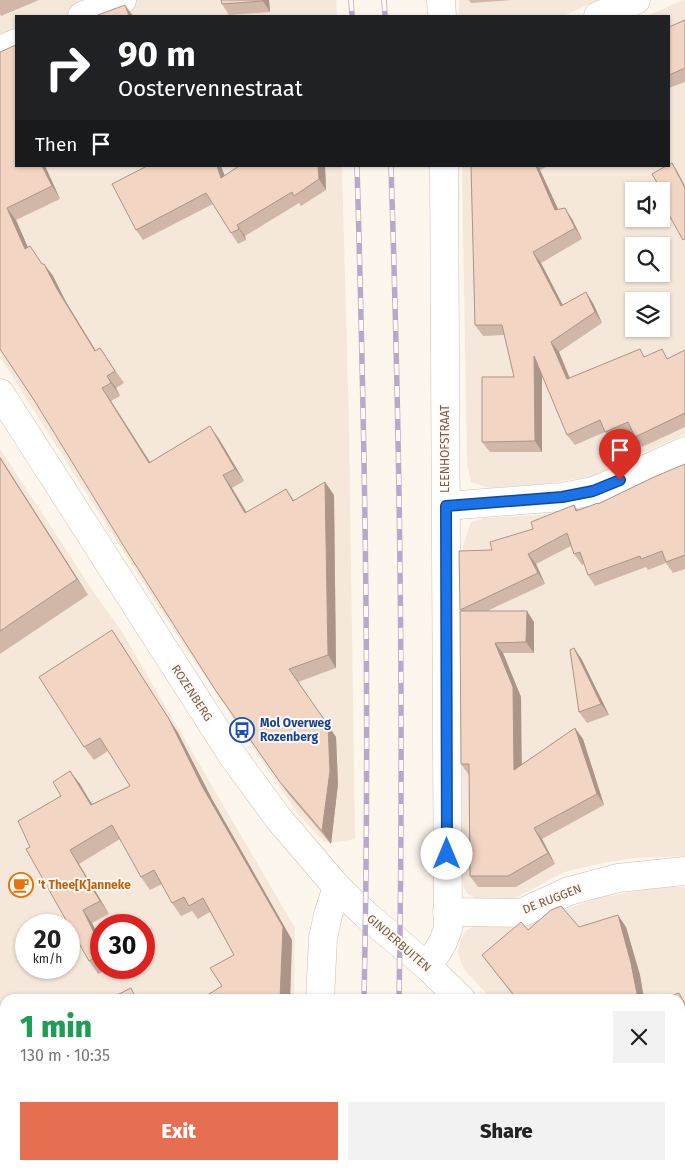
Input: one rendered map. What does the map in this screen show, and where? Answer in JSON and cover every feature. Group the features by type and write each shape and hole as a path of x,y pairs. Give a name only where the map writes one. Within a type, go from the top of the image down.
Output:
{"street":[{"path":"84,15 122,0"},
{"path":"441,0 442,15"},
{"path":"600,15 636,0"},
{"path":"0,50 15,43"},
{"name":"LEENHOFSTRAAT","path":"428,967 443,942 448,928 444,167"},
{"name":"ROZENBERG","path":"0,393 232,755 283,824 337,887"},
{"path":"446,506 562,497 593,491 685,451"},
{"name":"DE RUGGEN","path":"447,912 521,912 569,891 618,878 685,871"},
{"path":"320,994 324,938 328,915 337,887"},
{"name":"GINDERBUITEN","path":"337,887 456,994"}],"shaded area":[{"path":"0,0 336,0 337,15 15,15 15,167 342,167 349,423 355,839 332,843 323,841 298,814 165,617 0,357"},
{"path":"459,0 599,0 565,15 459,15"},
{"path":"685,0 685,434 593,476 545,484 489,488 471,482 467,465 462,167 670,167 670,15 649,15"},
{"path":"0,449 122,632 295,928 294,994 0,994"},
{"path":"685,465 685,856 634,858 602,863 565,872 515,898 504,900 476,899 468,894 464,888 462,877 463,545 471,522 485,518 552,514"},
{"path":"658,887 685,887 685,994 487,994 462,965 458,952 461,939 466,931 472,927 561,911 598,898"}],"building":[{"path":"221,0 262,0 263,1 222,4"},
{"path":"125,5 129,15 98,15"},
{"path":"685,20 685,68 670,75 670,27"},
{"path":"15,45 15,167 42,167 52,186 7,208 25,249 30,246 42,264 44,264 95,351 100,348 115,371 107,376 111,383 102,388 149,463 210,426 235,469 223,475 245,513 286,489 293,501 325,482 328,655 289,669 328,725 330,771 322,831 280,782 216,691 34,400 0,349 0,52"},
{"path":"672,163 685,188 685,239 683,240 670,217 670,182 657,182 652,174 664,167 670,167"},
{"path":"145,167 217,167 221,178 238,167 318,167 319,179 294,196 292,192 237,225 239,229 231,233 206,193 136,230 112,184"},
{"path":"471,167 536,167 555,210 565,208 575,228 533,252 561,306 586,292 595,312 551,342 567,379 640,349 644,357 662,349 667,359 685,350 685,413 635,437 628,422 605,432 600,420 567,435 534,356 535,441 482,442 482,377 514,377 502,325 475,325"},
{"path":"0,458 77,579 0,631"},
{"path":"685,464 685,555 666,562 662,551 641,559 640,556 588,575 580,552 574,554 567,533 528,554 538,573 460,610 459,551 492,550 490,542 533,529 531,522 574,505 576,511 598,504"},
{"path":"460,611 527,611 526,642 495,643 513,687 514,770 575,728 597,794 534,828 548,853 508,876 470,876 469,764 461,764"},
{"path":"112,630 169,719 202,786 283,927 280,994 209,994 222,986 210,968 234,955 203,898 189,906 184,897 172,903 154,870 141,877 112,825 70,850 100,901 83,910 90,924 89,961 80,945 80,914 63,914 26,849 30,847 18,821 61,796 53,782 70,771 91,805 130,786 100,738 84,747 39,677"},
{"path":"574,648 601,704 579,712 570,650"},
{"path":"561,906 579,927 618,915 637,994 513,994 482,955 521,922 528,930 551,910"},
{"path":"131,988 134,994 119,994"}],"railway":[{"path":"351,0 352,15"},
{"path":"384,0 385,15"},
{"path":"357,167 367,687 364,994"},
{"path":"391,167 400,582 399,994"}],"place":[{"name":"Mol Overweg Rozenberg","path":"242,730"},
{"name":"'t Thee[K]anneke","path":"21,885"}],"route":[{"path":"447,854 446,506 562,497 593,491 620,480"}]}
